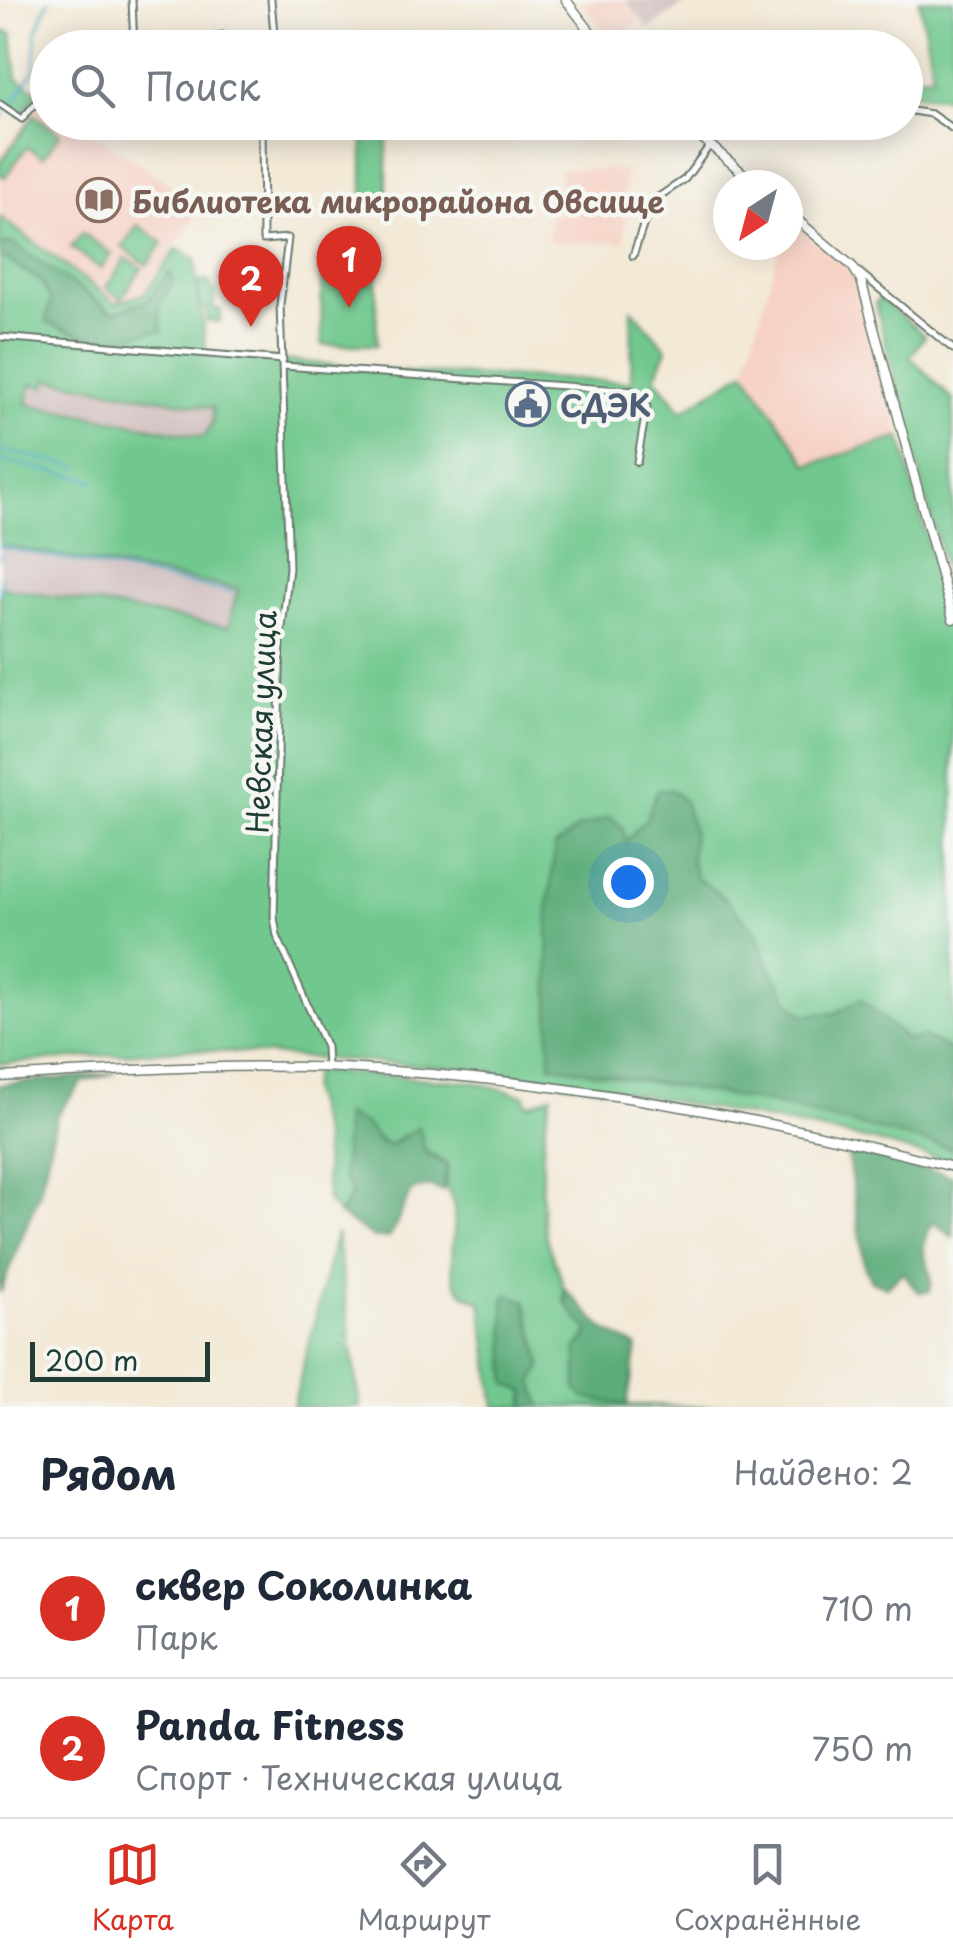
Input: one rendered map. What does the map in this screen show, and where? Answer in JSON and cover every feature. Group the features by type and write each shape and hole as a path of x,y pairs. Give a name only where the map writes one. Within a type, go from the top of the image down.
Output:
{"street":[{"path":"132,0 133,30"},
{"path":"271,0 273,30"},
{"path":"566,0 588,30"},
{"path":"0,104 22,119 30,109"},
{"path":"923,113 953,129"},
{"name":"Невская улица","path":"262,140 263,240 288,238 280,282 289,568 281,636 274,918 309,1015 326,1047 327,1068"},
{"path":"703,140 739,170"},
{"path":"633,256 652,202 685,179 710,146"},
{"path":"803,225 953,350"},
{"path":"852,266 866,296 953,619"},
{"path":"866,296 880,289"},
{"path":"0,337 636,391 647,406 637,462"},
{"path":"0,1077 142,1068 327,1068 535,1082 701,1108 953,1167"}],"shaded area":[{"path":"580,0 622,0 638,19 629,30 603,30"},
{"path":"624,0 690,0 649,29"},
{"path":"30,115 30,140 104,140 201,206 144,294 116,303 0,217 0,156"},
{"path":"560,169 625,170 625,242 549,242 549,216 560,215"},
{"path":"803,231 852,273 901,437 808,465 745,371 776,260 803,260"},
{"path":"47,378 214,408 212,424 205,437 27,404 30,384"},
{"path":"0,545 238,589 229,627 0,587"}],"green space":[{"path":"919,0 953,0 953,98 923,95 923,76 933,75"},
{"path":"0,30 12,34 17,78 30,87 30,103 21,115 0,101"},
{"path":"30,121 30,140 56,140 43,157 27,147 5,177 0,174 0,163"},
{"path":"363,140 387,140 387,205 363,205"},
{"path":"0,217 116,303 144,294 177,249 195,258 198,308 198,282 208,281 215,293 213,308 221,310 220,321 207,322 207,308 201,308 206,352 399,372 631,382 632,309 667,349 655,377 682,411 745,371 808,465 901,437 953,642 953,1163 870,1140 616,1090 470,1069 188,1049 0,1064 0,587 228,627 238,589 0,545","holes":["48,379 213,408 212,424 204,437 27,404 31,384 46,387"]},
{"path":"138,225 163,243 147,265 122,247"},
{"path":"82,233 112,254 101,269 71,247"},
{"path":"12,243 113,312 149,300 169,272 174,280 159,306 162,331 104,339 46,322 51,300 40,281 0,255 0,245"},
{"path":"126,258 142,268 121,299 106,288"},
{"path":"321,272 376,272 377,345 322,345"},
{"path":"880,298 925,336 910,357 953,400 953,600 875,303"},
{"path":"672,790 684,801 693,831 691,863 697,878 722,896 757,933 768,964 791,1004 803,1015 835,1013 861,999 908,1041 922,1036 953,1051 953,1149 766,1102 550,1065 548,913 555,846 580,827 610,817 622,827 626,841 646,819 657,791"},
{"path":"314,1071 474,1082 524,1095 528,1105 552,1095 543,1147 544,1227 564,1300 590,1331 584,1339 627,1405 719,1407 541,1407 533,1382 539,1353 530,1318 521,1387 526,1392 525,1406 495,1407 481,1302 467,1296 454,1277 454,1211 447,1188 448,1165 402,1135 391,1145 350,1120 352,1194 339,1215 327,1200 323,1138 310,1090"},
{"path":"115,1073 82,1082 57,1115 40,1191 0,1293 0,1085"},
{"path":"345,1115 367,1126 378,1142 391,1145 419,1127 426,1154 448,1165 443,1191 428,1186 411,1191 390,1237 374,1238 339,1215 352,1194 343,1177"},
{"path":"847,1150 953,1176 953,1238 934,1222 924,1244 930,1291 918,1292 903,1272 887,1287 871,1281 865,1269"},
{"path":"336,1233 360,1407 293,1407"},
{"path":"565,1289 604,1329 637,1347 627,1405 585,1398 577,1390 577,1349 590,1331 569,1307"},
{"path":"508,1294 525,1301 542,1366 533,1382 541,1407 524,1407 526,1392 507,1384 504,1300"}],"waterway":[{"path":"37,30 49,0"},
{"path":"12,105 30,77"},
{"path":"0,118 5,113"},
{"path":"0,450 80,467"},
{"path":"0,479 1,460 96,481"},
{"path":"0,547 232,592"},
{"path":"0,554 1,558"},
{"path":"0,594 1,578"}],"place":[{"name":"Библиотека микрорайона Овсище","path":"99,200"},
{"name":"сквер Соколинка","path":"349,308"},
{"name":"Panda Fitness","path":"251,327"},
{"name":"СДЭК","path":"528,404"}]}
